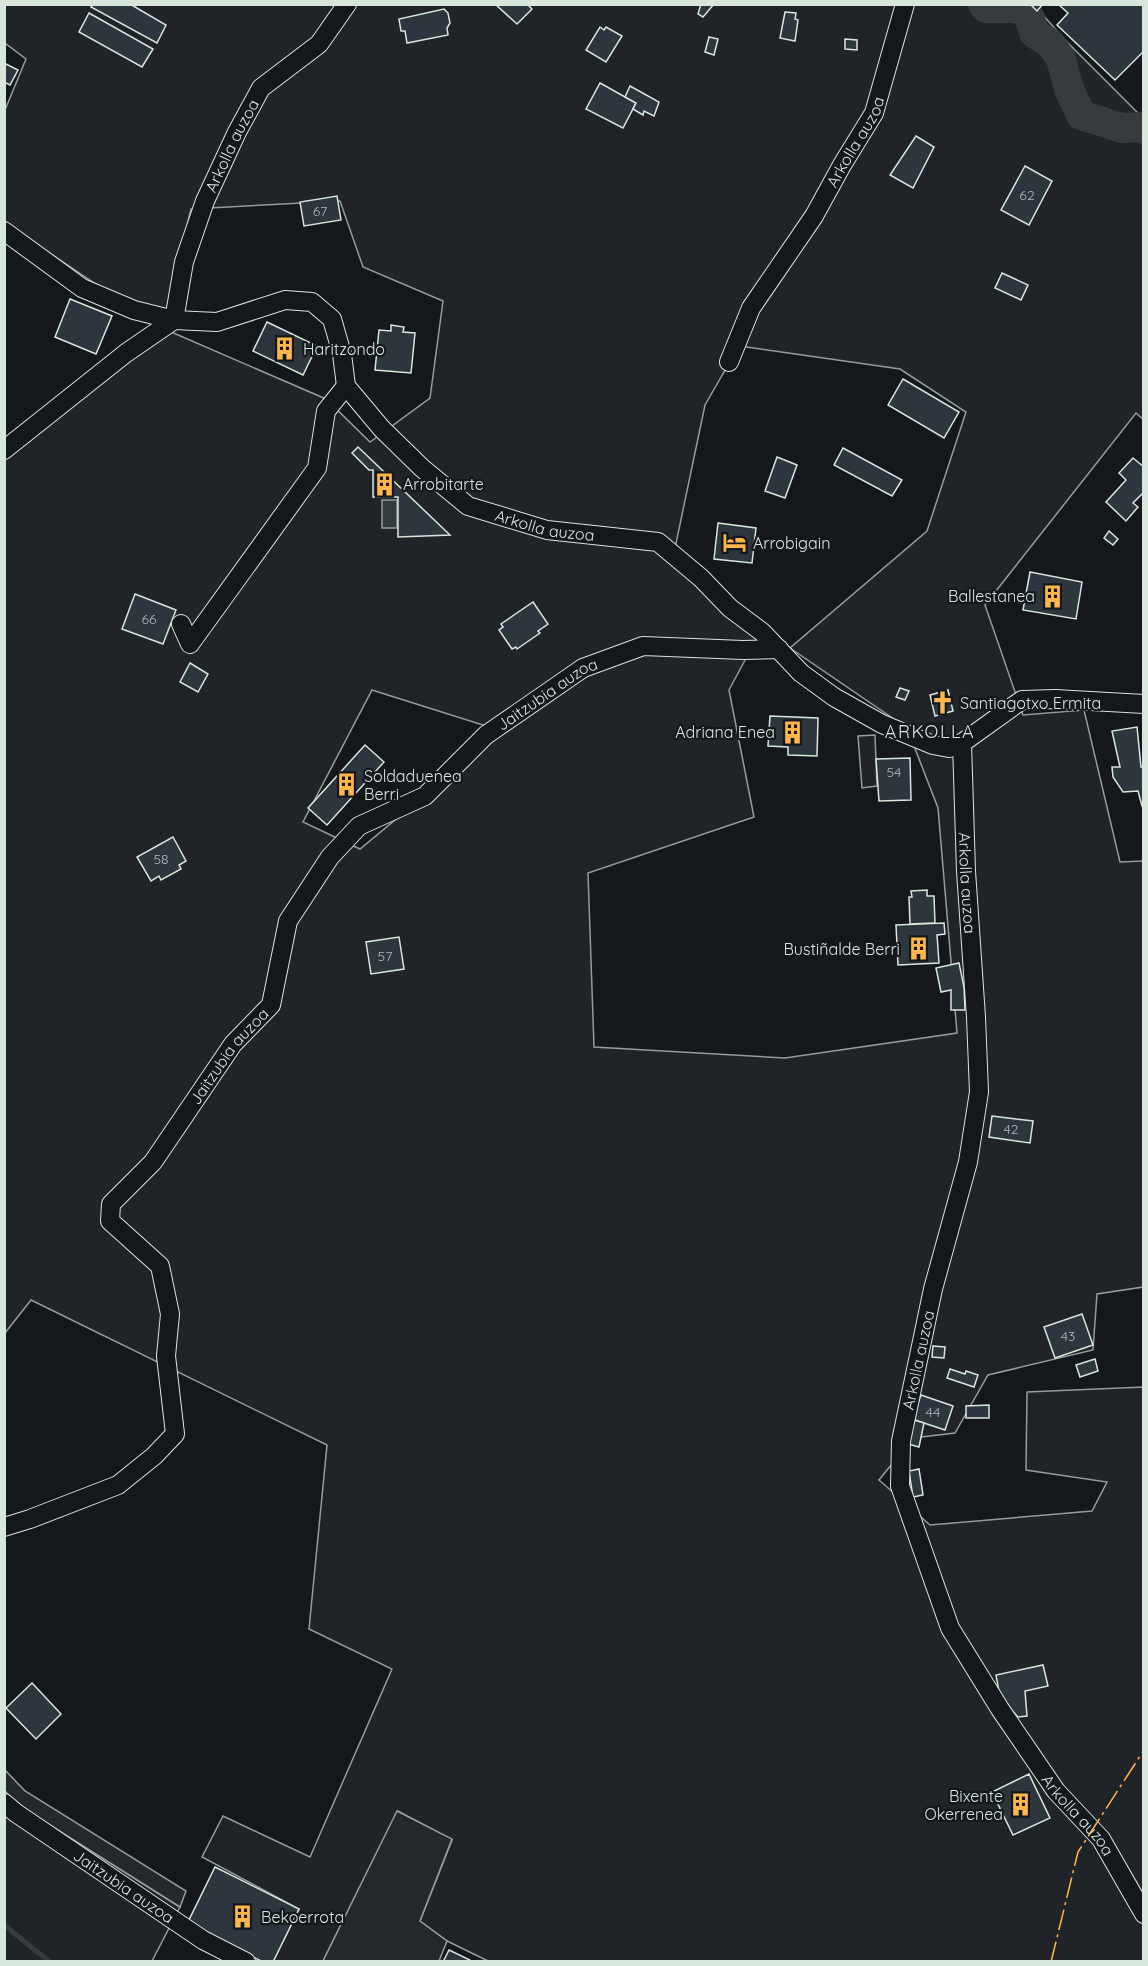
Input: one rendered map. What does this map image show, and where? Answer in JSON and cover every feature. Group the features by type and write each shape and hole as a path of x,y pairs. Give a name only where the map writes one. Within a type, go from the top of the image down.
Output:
{"street":[{"name":"Arkolla auzoa","path":"174,320 184,262 205,201 237,132 261,88 319,44 347,4"},
{"name":"Arkolla auzoa","path":"729,362 751,308 814,216 874,113 905,4"},
{"path":"4,231 81,288 134,310 174,320 217,322 285,300 312,302 332,319 342,354 346,386 326,411 317,468 190,644 180,624"},
{"path":"4,450 126,353 174,320"},
{"name":"Arkolla auzoa","path":"346,386 382,429 422,468 468,506 547,530 658,542 701,578 730,608 762,632 801,673 834,697 882,724 933,745 949,748 962,743 966,871 979,1092 968,1162 933,1289 901,1441 900,1486 950,1628 1056,1791 1101,1839 1143,1914"},
{"name":"Jaitzubia auzoa","path":"4,1527 118,1485 154,1456 175,1434 166,1356 170,1314 160,1266 110,1221 111,1204 153,1162 233,1044 271,1005 288,921 330,858 359,826 425,796 486,735 583,668 643,646 779,650"},
{"path":"962,743 1023,700 1055,699 1143,704"},
{"name":"Jaitzubia auzoa","path":"4,1803 203,1940 246,1962"}],"shaded area":[{"path":"4,5 1034,5 1067,42 1143,118 1143,419 1136,413 985,605 1023,715 1084,710 1120,862 1143,861 1143,1287 1097,1294 1093,1350 988,1375 955,1433 913,1438 879,1480 930,1525 1092,1511 1107,1482 1026,1470 1027,1392 1143,1387 1143,1961 488,1961 447,1941 420,1921 452,1840 398,1811 323,1961 273,1961 299,1909 202,1857 223,1816 310,1857 392,1669 309,1629 327,1445 31,1300 5,1333 5,448 161,328 5,223 5,110 26,59 5,43","holes":["340,201 363,267 443,301 430,398 370,442 326,399 162,328 191,209","739,346 900,369 966,412 927,531 790,648 907,728 938,808 957,1033 785,1058 594,1047 588,873 754,817 729,690 759,634 674,553 705,405","372,690 502,731 360,849 303,822"]},
{"path":"382,500 397,500 397,528 382,528"},
{"path":"875,735 877,786 862,788 858,736"},
{"path":"4,1769 25,1791 186,1891 180,1907 18,1805 5,1791"},
{"path":"4,1791 18,1805 180,1907 152,1961 5,1961"},
{"path":"397,1811 452,1839 420,1921 447,1941 439,1961 323,1961"}],"building":[{"path":"93,4 130,4 166,25 157,43 91,7"},
{"path":"495,4 527,4 532,9 517,24"},
{"path":"701,4 714,4 703,17 698,14"},
{"path":"1030,4 1043,4 1037,11"},
{"path":"1058,4 1144,4 1144,51 1115,80 1057,25 1068,13"},
{"path":"444,9 448,13 450,23 447,28 448,35 407,43 405,31 401,31 399,19"},
{"path":"785,12 796,13 795,19 798,20 795,41 780,38"},
{"path":"89,13 153,49 142,67 79,32"},
{"path":"600,27 604,30 606,27 622,36 606,62 586,50"},
{"path":"709,37 718,39 714,55 705,52"},
{"path":"845,39 857,40 857,50 845,49"},
{"path":"4,63 18,70 10,85 4,82"},
{"path":"600,83 636,103 623,128 586,109"},
{"path":"630,86 659,102 654,116 644,111 643,115 633,109 636,103 625,97"},
{"path":"916,136 934,147 913,188 890,175"},
{"path":"1025,166 1052,181 1029,225 1001,210"},
{"path":"337,196 341,220 304,226 300,202"},
{"path":"1002,273 1028,285 1021,300 995,288"},
{"path":"70,299 112,316 96,354 55,337"},
{"name":"Haritzondo","path":"267,322 317,346 303,375 253,351"},
{"path":"391,325 404,327 403,332 415,333 411,373 375,370 379,330 391,331"},
{"path":"903,379 959,412 944,438 888,405"},
{"name":"Arrobitarte","path":"358,447 450,535 398,537 398,497 373,497 373,470 369,470 352,453"},
{"path":"843,448 902,480 892,496 834,465"},
{"path":"777,457 797,465 785,498 765,491"},
{"path":"1133,458 1144,467 1144,492 1133,503 1138,507 1126,521 1106,502 1126,480 1119,473"},
{"name":"Arrobigain","path":"718,523 756,528 752,563 714,559"},
{"path":"1109,531 1118,539 1113,545 1104,538"},
{"name":"Ballestanea","path":"1030,572 1082,582 1076,619 1023,610"},
{"path":"135,594 176,610 163,644 122,629"},
{"path":"533,602 548,624 538,631 540,633 517,649 516,647 512,649 499,630 503,627 501,624"},
{"path":"190,663 208,674 198,692 180,682"},
{"path":"900,688 909,691 905,700 896,697"},
{"name":"Santiagotxo Ermita","path":"948,690 953,711 935,716 930,695"},
{"name":"Adriana Enea","path":"770,716 818,718 817,756 788,755 788,747 768,746"},
{"path":"1137,727 1141,767 1144,767 1144,806 1142,806 1138,791 1123,792 1113,777 1112,767 1120,767 1112,731"},
{"name":"Soldaduenea Berri","path":"365,745 384,762 327,825 308,808"},
{"path":"910,758 911,800 879,801 876,759"},
{"path":"173,837 186,861 179,865 181,869 161,880 159,876 151,881 137,857"},
{"path":"927,890 927,896 934,896 935,923 910,924 909,897 912,897 911,891"},
{"name":"Bustiñalde Berri","path":"944,923 945,934 937,935 939,963 898,965 896,925"},
{"path":"399,937 404,969 371,974 366,942"},
{"path":"959,963 964,987 965,1010 951,1010 951,990 941,992 936,968"},
{"path":"992,1116 1033,1121 1030,1143 989,1137"},
{"path":"1082,1314 1093,1345 1055,1358 1044,1327"},
{"path":"933,1346 945,1347 944,1358 932,1357"},
{"path":"1095,1359 1098,1371 1080,1377 1076,1365"},
{"path":"950,1369 978,1375 974,1387 947,1378"},
{"path":"921,1395 953,1406 945,1430 912,1419"},
{"path":"989,1405 989,1418 966,1418 966,1406"},
{"path":"914,1420 924,1423 919,1447 908,1444"},
{"path":"919,1469 923,1495 913,1497 909,1471"},
{"path":"1043,1665 1048,1686 1025,1691 1027,1716 1018,1717 1000,1697 996,1675"},
{"path":"32,1683 61,1714 36,1739 6,1708"},
{"name":"Bixente Okerrenea","path":"1029,1774 1050,1818 1013,1835 992,1792"},
{"name":"Bekoerrota","path":"215,1867 299,1909 273,1962 263,1962 187,1924"},
{"path":"449,1950 470,1960 469,1962 443,1962"}],"waterway":[{"path":"983,4 986,8 1020,8 1030,18 1034,33 1050,43 1061,59 1069,89 1081,115 1122,128 1141,127 1144,129"},
{"path":"4,1925 50,1962"}],"power":[{"path":"1051,1962 1078,1852 1144,1750"}],"place":[{"name":"Haritzondo","path":"285,349"},
{"name":"Arrobitarte","path":"385,484"},
{"name":"Arrobigain","path":"735,543"},
{"name":"Ballestanea","path":"1053,596"},
{"name":"Santiagotxo Ermita","path":"942,703"},
{"name":"Adriana Enea","path":"793,732"},
{"name":"Soldaduenea Berri","path":"346,785"},
{"name":"Bustiñalde Berri","path":"918,949"},
{"name":"Bixente Okerrenea","path":"1021,1805"},
{"name":"Bekoerrota","path":"243,1917"}],"district":[{"name":"ARKOLLA","path":"930,732"}]}
